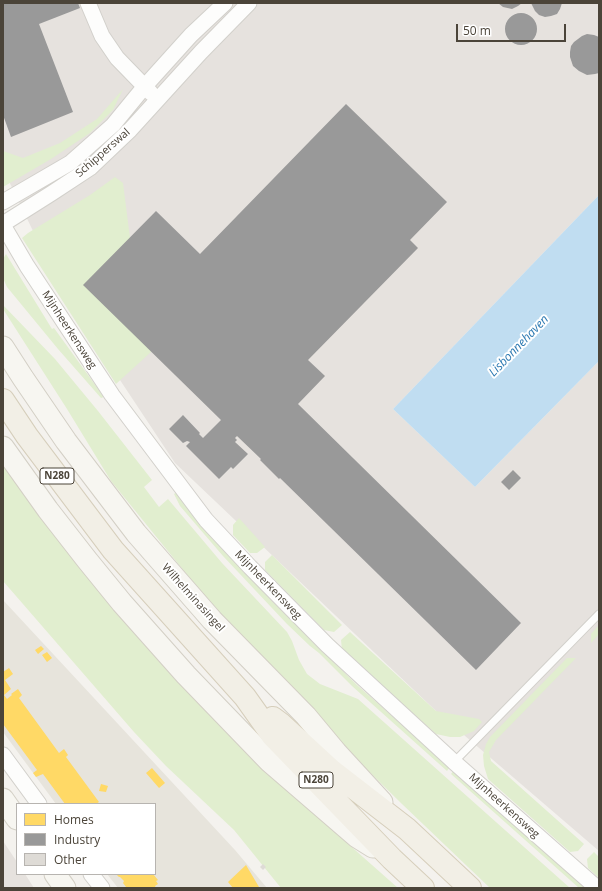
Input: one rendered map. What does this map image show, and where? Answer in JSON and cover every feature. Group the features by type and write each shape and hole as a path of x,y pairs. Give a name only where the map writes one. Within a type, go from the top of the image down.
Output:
{"main road":[{"name":"Wilhelminasingel","path":"3,347 66,441 136,533 212,620 306,716 336,752 406,829"},
{"name":"Wilhelminasingel","path":"3,400 27,436 112,550 245,697 272,735 392,859 423,888"},
{"name":"Wilhelminasingel","path":"3,447 48,510 87,560 122,603 186,675 269,760 357,837 392,859"},
{"name":"Wilhelminasingel","path":"245,697 281,724 332,771 406,829 470,888"},
{"path":"3,799 16,818"},
{"path":"56,875 65,888"}],"street":[{"path":"88,3 102,36 117,58 157,100"},
{"name":"Schipperswal","path":"3,202 70,163 113,125 145,86 192,35 225,3"},
{"name":"Schipperswal","path":"6,223 90,168 130,130 201,52 249,3"},
{"name":"Mijnheerkensweg","path":"6,223 27,266 112,395 206,520 327,645 454,762 597,888"},
{"path":"3,755 38,803"},
{"path":"92,875 102,888"}],"lane":[{"path":"454,762 599,614"}],"shaded area":[{"path":"3,3 599,3 599,195 393,409 475,487 599,361 599,851 436,711 175,463 65,297 3,169"},
{"path":"3,600 235,850 267,888 118,888 108,875 156,875 156,803 55,803 3,732"},
{"path":"3,841 16,860 16,875 26,875 34,888 3,888"}],"green space":[{"path":"123,89 113,110 90,133 51,159 3,187 3,151 23,158 60,143 97,119"},
{"path":"115,177 123,183 130,238 151,352 116,384 22,238 90,195"},
{"path":"6,254 52,329 54,328 104,397 101,398 7,287 3,278 3,259"},
{"path":"3,305 55,359 152,480 144,487 159,507 168,499 222,563 287,632 299,660 307,674 320,684 358,699 570,888 490,888 346,749 291,692 197,587 111,481 3,309"},
{"path":"3,455 320,819 398,888 281,888 234,830 166,766 134,732 3,581"},
{"path":"177,492 230,556 271,600 357,685 450,767 447,771 352,686 287,624 223,556 180,506 174,494"},
{"path":"239,518 265,547 257,553 250,553 233,535 233,525"},
{"path":"272,555 342,625 334,632 324,630 265,570 265,562"},
{"path":"599,625 599,634 591,643 591,634"},
{"path":"350,632 436,711 479,719 482,722 474,731 460,737 450,737 436,734 342,650 341,640"},
{"path":"567,658 576,658 496,740 489,752 491,761 584,844 578,851 570,852 488,779 484,766 483,755 490,737"},
{"path":"454,770 587,888 579,888 451,774"},
{"path":"594,852 599,857 599,878 588,868 587,859"}],"water":[{"name":"Lisbonnehaven","path":"599,195 599,361 475,487 393,409"}],"building: Homes":[{"path":"41,646 44,649 38,654 35,650"},
{"path":"47,652 52,658 47,662 42,655"},
{"path":"9,668 13,674 5,680 11,689 4,695 7,699 18,689 22,695 19,698 59,753 64,749 68,755 66,757 99,802 64,803 43,774 36,777 33,773 37,770 3,724 3,672"},
{"path":"152,768 165,783 159,788 146,773"},
{"path":"101,784 108,786 106,792 99,791"},
{"path":"246,865 259,887 233,888 228,882"},
{"path":"117,875 154,875 158,880 156,881 158,884 155,886 156,888 128,888 123,883 124,881"}],"building: Industry":[{"path":"3,3 78,3 80,8 39,24 73,112 11,137 3,115"},
{"path":"498,3 522,3 512,9 503,7"},
{"path":"531,3 562,3 557,14 545,17 539,15 535,11"},
{"path":"521,13 530,16 534,20 537,29 534,38 530,42 521,45 512,42 508,38 505,29 508,20 512,16"},
{"path":"587,34 599,37 599,73 587,75 573,66 570,52 571,46 574,42"},
{"path":"346,104 447,202 410,240 418,248 308,360 325,376 298,404 521,623 476,670 280,478 279,479 237,436 235,438 237,440 235,442 248,454 233,469 231,467 219,479 186,446 190,442 187,441 183,443 169,429 183,415 203,438 221,420 83,285 156,211 200,254"},
{"path":"513,470 521,478 509,490 501,482"}],"building: Other":[{"path":"263,864 266,867 263,870 260,867"}]}
